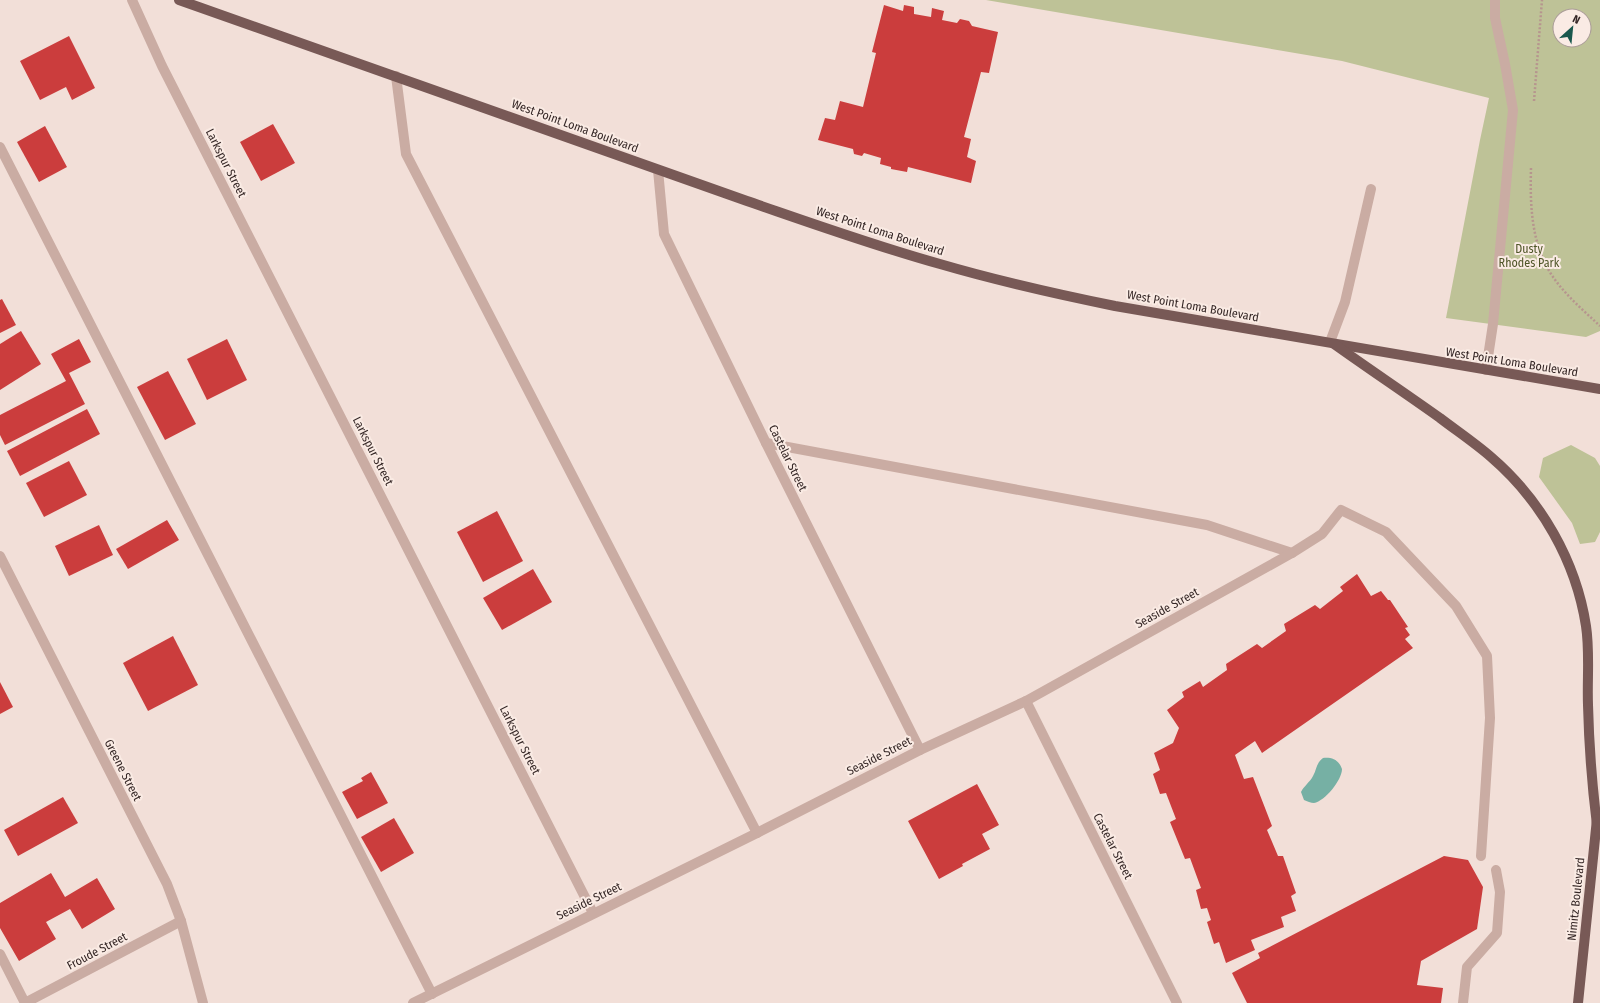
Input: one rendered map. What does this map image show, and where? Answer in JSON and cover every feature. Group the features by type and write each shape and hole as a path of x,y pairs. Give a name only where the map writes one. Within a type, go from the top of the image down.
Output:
{"main road":[{"name":"West Point Loma Boulevard","path":"179,0 845,235 940,264 1041,291 1115,306 1330,342 1399,356 1600,390"},
{"path":"1330,342 1414,399 1491,457 1530,498 1545,519 1561,546 1573,572 1586,627 1590,759 1597,825"},
{"name":"Nimitz Boulevard","path":"1578,1003 1600,798"}],"street":[{"name":"Larkspur Street","path":"132,0 162,66 593,913"},
{"path":"1486,370 1493,324 1513,110 1495,18 1495,0"},
{"path":"396,76 406,154 757,833"},
{"path":"0,146 432,994"},
{"name":"Castelar Street","path":"658,170 664,234 766,443 920,750"},
{"path":"1330,342 1345,302 1371,189"},
{"path":"766,443 1207,525 1292,553"},
{"name":"Seaside Street","path":"413,1003 757,833 920,750 1026,701 1292,553 1322,534 1341,510 1386,532 1456,606 1486,656 1490,718 1481,856"},
{"name":"Greene Street","path":"0,556 166,884 181,921 203,1003"},
{"name":"Castelar Street","path":"1026,701 1177,1003"},
{"path":"1463,1003 1467,967 1497,933 1500,892 1496,870"},
{"name":"Froude Street","path":"25,1003 181,921"},
{"path":"0,954 25,1003"}],"path":[{"path":"1534,103 1542,0"},
{"path":"1531,164 1530,202 1533,229 1540,254 1552,275 1565,292 1600,326"}],"green space":[{"name":"Dusty Rhodes Park","path":"986,0 1600,0 1600,331 1586,337 1446,318 1489,98 1342,61"},
{"path":"1571,445 1595,458 1600,466 1600,532 1595,542 1580,544 1572,523 1539,477 1543,458"}],"water":[{"path":"1323,758 1329,758 1337,761 1342,769 1341,774 1336,784 1328,794 1312,803 1304,800 1301,792 1312,778 1318,764"}],"building":[{"path":"884,5 903,11 904,5 914,7 914,14 931,17 932,8 944,11 942,20 957,23 960,19 969,21 972,26 998,32 989,73 981,72 964,137 971,139 967,157 976,161 971,183 908,167 907,172 891,169 891,167 880,164 881,158 864,153 862,156 854,154 853,149 818,140 825,118 835,120 840,101 863,107 876,53 872,52"},
{"path":"69,36 95,88 72,100 66,87 40,100 20,61"},
{"path":"273,124 295,163 261,181 240,142"},
{"path":"45,126 67,167 39,182 17,142"},
{"path":"2,299 16,325 0,333 0,300"},
{"path":"21,331 41,364 0,390 0,344"},
{"path":"79,339 91,362 69,373 85,404 5,445 0,435 0,415 66,381 51,354"},
{"path":"227,339 247,380 207,400 187,359"},
{"path":"168,371 196,424 165,440 137,387"},
{"path":"87,409 100,434 20,476 7,451"},
{"path":"69,461 87,495 44,517 26,483"},
{"path":"497,511 523,561 483,582 457,532"},
{"path":"167,520 179,540 128,569 116,549"},
{"path":"99,525 113,555 69,576 55,546"},
{"path":"533,569 552,602 502,630 483,598"},
{"path":"1357,574 1371,596 1381,591 1388,600 1390,600 1408,627 1405,628 1410,635 1405,639 1413,648 1262,753 1255,741 1235,755 1244,779 1253,777 1272,826 1267,830 1278,856 1283,856 1296,893 1291,896 1296,911 1281,917 1284,927 1251,940 1255,950 1226,963 1219,942 1214,944 1207,922 1211,920 1207,908 1201,909 1196,890 1201,888 1190,858 1185,859 1170,822 1176,819 1166,793 1160,794 1153,774 1160,770 1154,753 1173,743 1179,728 1167,710 1184,697 1182,692 1200,681 1203,687 1227,670 1226,664 1257,644 1262,648 1286,631 1284,624 1315,605 1320,609 1343,591 1340,587"},
{"path":"173,636 198,685 148,711 123,663"},
{"path":"0,682 13,707 0,714"},
{"path":"371,772 388,803 357,819 342,792 363,781 361,778"},
{"path":"977,784 999,825 982,834 990,849 962,864 963,866 939,879 908,821"},
{"path":"63,797 78,823 18,856 4,830"},
{"path":"394,818 414,853 381,872 361,837"},
{"path":"1444,856 1468,860 1483,887 1477,929 1421,961 1417,985 1443,988 1441,1003 1247,1003 1232,973 1260,958 1258,953"},
{"path":"51,873 65,897 97,878 115,909 82,929 70,909 46,922 56,939 19,961 0,928 0,903"}]}
